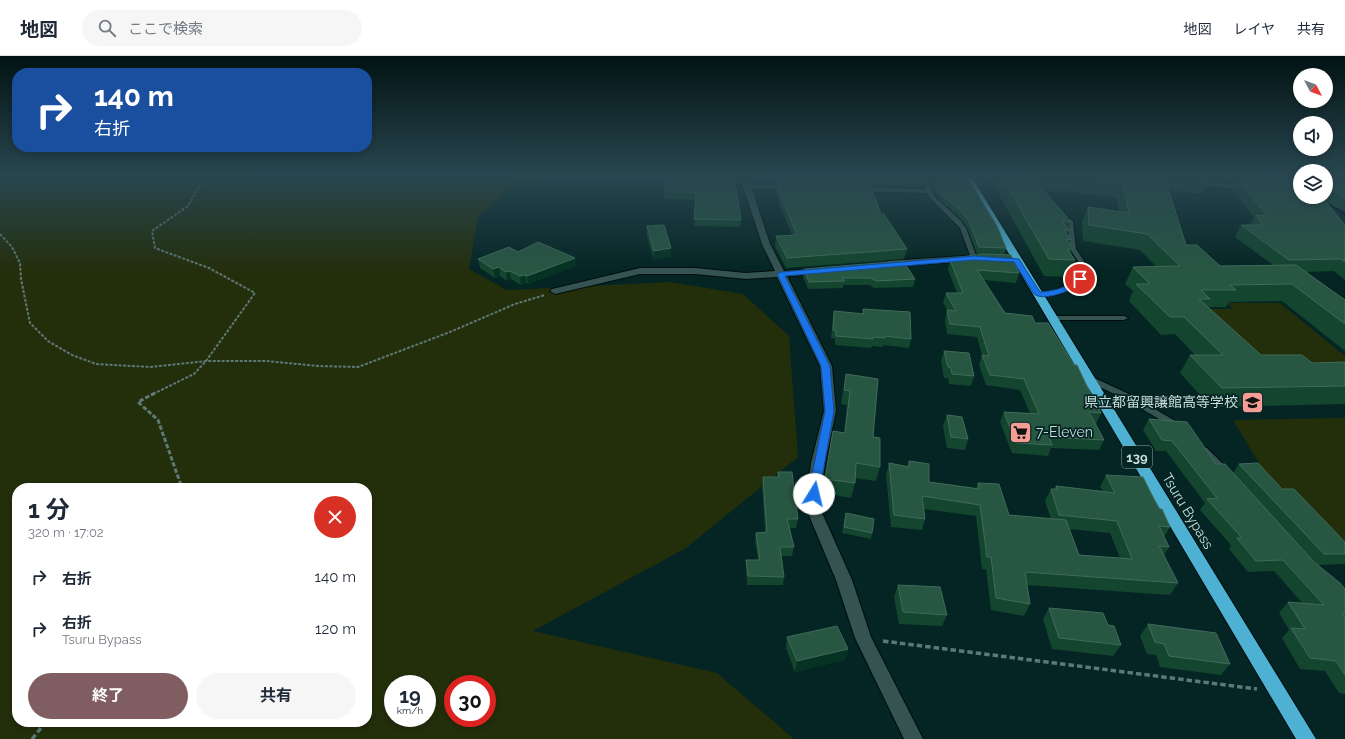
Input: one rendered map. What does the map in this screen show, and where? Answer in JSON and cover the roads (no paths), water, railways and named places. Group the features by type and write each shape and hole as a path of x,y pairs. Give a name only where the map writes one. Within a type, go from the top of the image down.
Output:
{"highway":[{"name":"Tsuru Bypass","path":"984,208 1013,260 1038,294 1053,318 1307,739"}],"street":[{"path":"755,208 766,244 826,366 830,411 818,463 812,506 844,580 863,638 914,739"},
{"path":"877,265 988,258"},
{"path":"555,291 640,271 695,272 746,276 832,269"}],"lane":[{"path":"943,208 962,228 974,258"},
{"path":"1038,294 1054,293 1079,283 1081,261 1073,250 1070,222"},
{"path":"1053,318 1124,318"},
{"path":"1090,379 1128,397 1187,431"},
{"path":"1197,443 1232,482"}],"waterway":[{"path":"1336,208 1345,213"}],"place":[{"name":"県立都留興譲館高等学校","path":"1253,402"},
{"name":"7-Eleven","path":"1020,432"}]}
